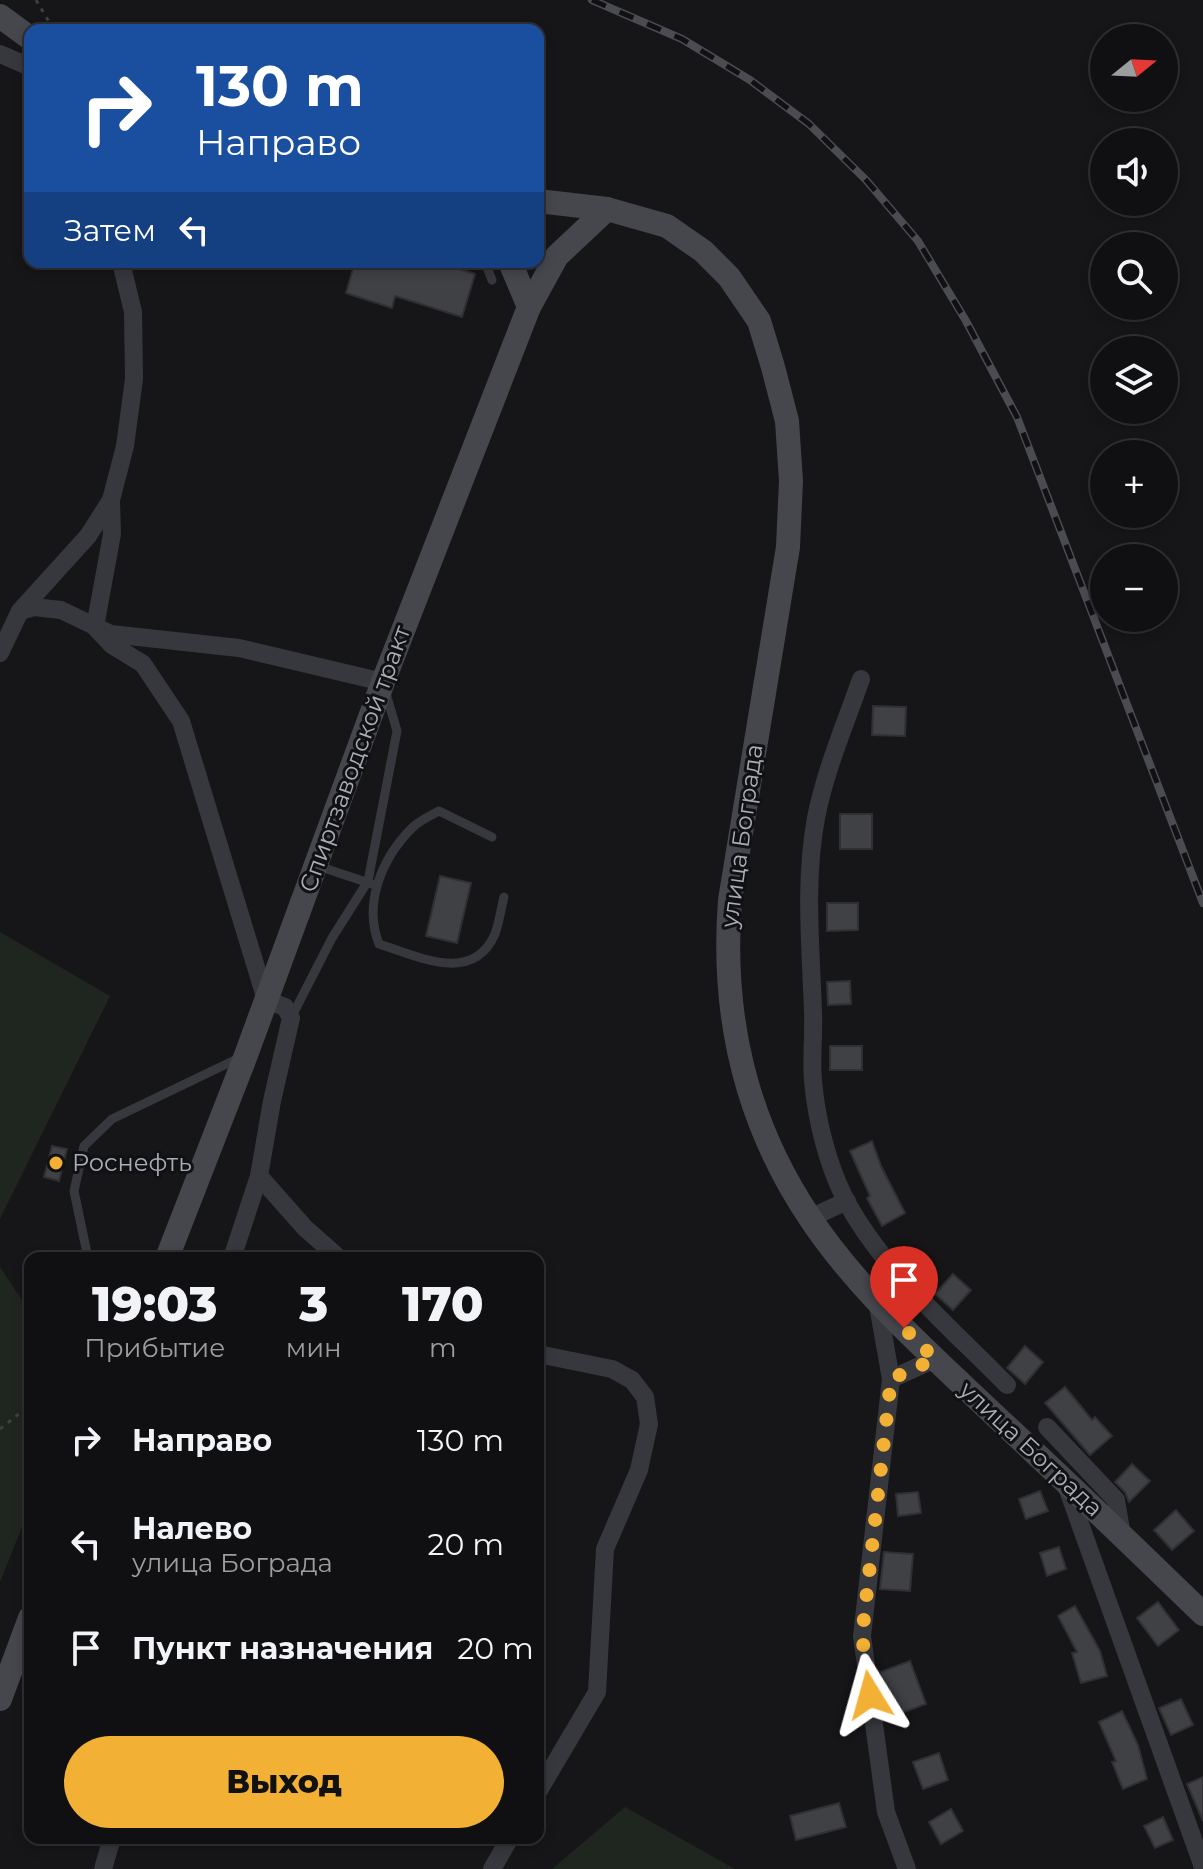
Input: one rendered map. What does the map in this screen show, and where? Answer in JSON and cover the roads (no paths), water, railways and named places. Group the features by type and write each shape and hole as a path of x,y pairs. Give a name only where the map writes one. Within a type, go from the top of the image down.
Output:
{"main road":[{"path":"0,16 24,34"},
{"name":"улица Бограда","path":"544,202 607,209 667,226 703,251 729,277 759,321 787,421 791,481 788,547 730,900 728,995 735,1039 763,1132 810,1218 838,1256 935,1359 1203,1614"},
{"name":"Спиртзаводской тракт","path":"169,1252 246,1055 383,682 529,307 557,256 607,209"},
{"path":"513,268 529,307"},
{"path":"0,1699 24,1634"}],"street":[{"path":"0,54 24,64"},
{"path":"95,627 112,534 111,500 125,446 134,379 133,312 122,268"},
{"path":"0,653 20,611 88,536 111,500"},
{"path":"20,611 34,607 61,610 95,627 133,638 239,648 383,682"},
{"path":"95,627 112,645 143,664 181,721 266,1000 285,1007 291,1018 259,1176 234,1252"},
{"path":"861,679 824,788 809,875 813,1079 820,1127 847,1201 887,1261 1007,1385"},
{"path":"259,1176 305,1228 332,1252"},
{"path":"810,1218 847,1201"},
{"path":"877,1298 891,1379 862,1636 886,1812 907,1869"},
{"path":"544,1355 612,1369 632,1380 645,1397 649,1424 639,1470 605,1549 597,1692 544,1782"},
{"path":"891,1379 935,1359"},
{"path":"1047,1427 1116,1500 1122,1536"},
{"path":"1064,1480 1203,1867"},
{"path":"103,1869 110,1844"},
{"path":"492,1869 507,1844"}],"lane":[{"path":"487,268 492,280"},
{"path":"383,682 397,731 372,883 372,926 379,944 448,965 480,956 495,934 504,897"},
{"path":"291,1018 332,938 413,827 439,811 492,837"},
{"path":"316,865 372,883"},
{"path":"87,1252 74,1191 84,1146 112,1119 246,1055"}],"railway":[{"path":"592,0 682,39 750,80 809,124 866,180 918,241 966,321 1017,417 1203,903"}],"place":[{"name":"Роснефть","path":"56,1163"}]}
